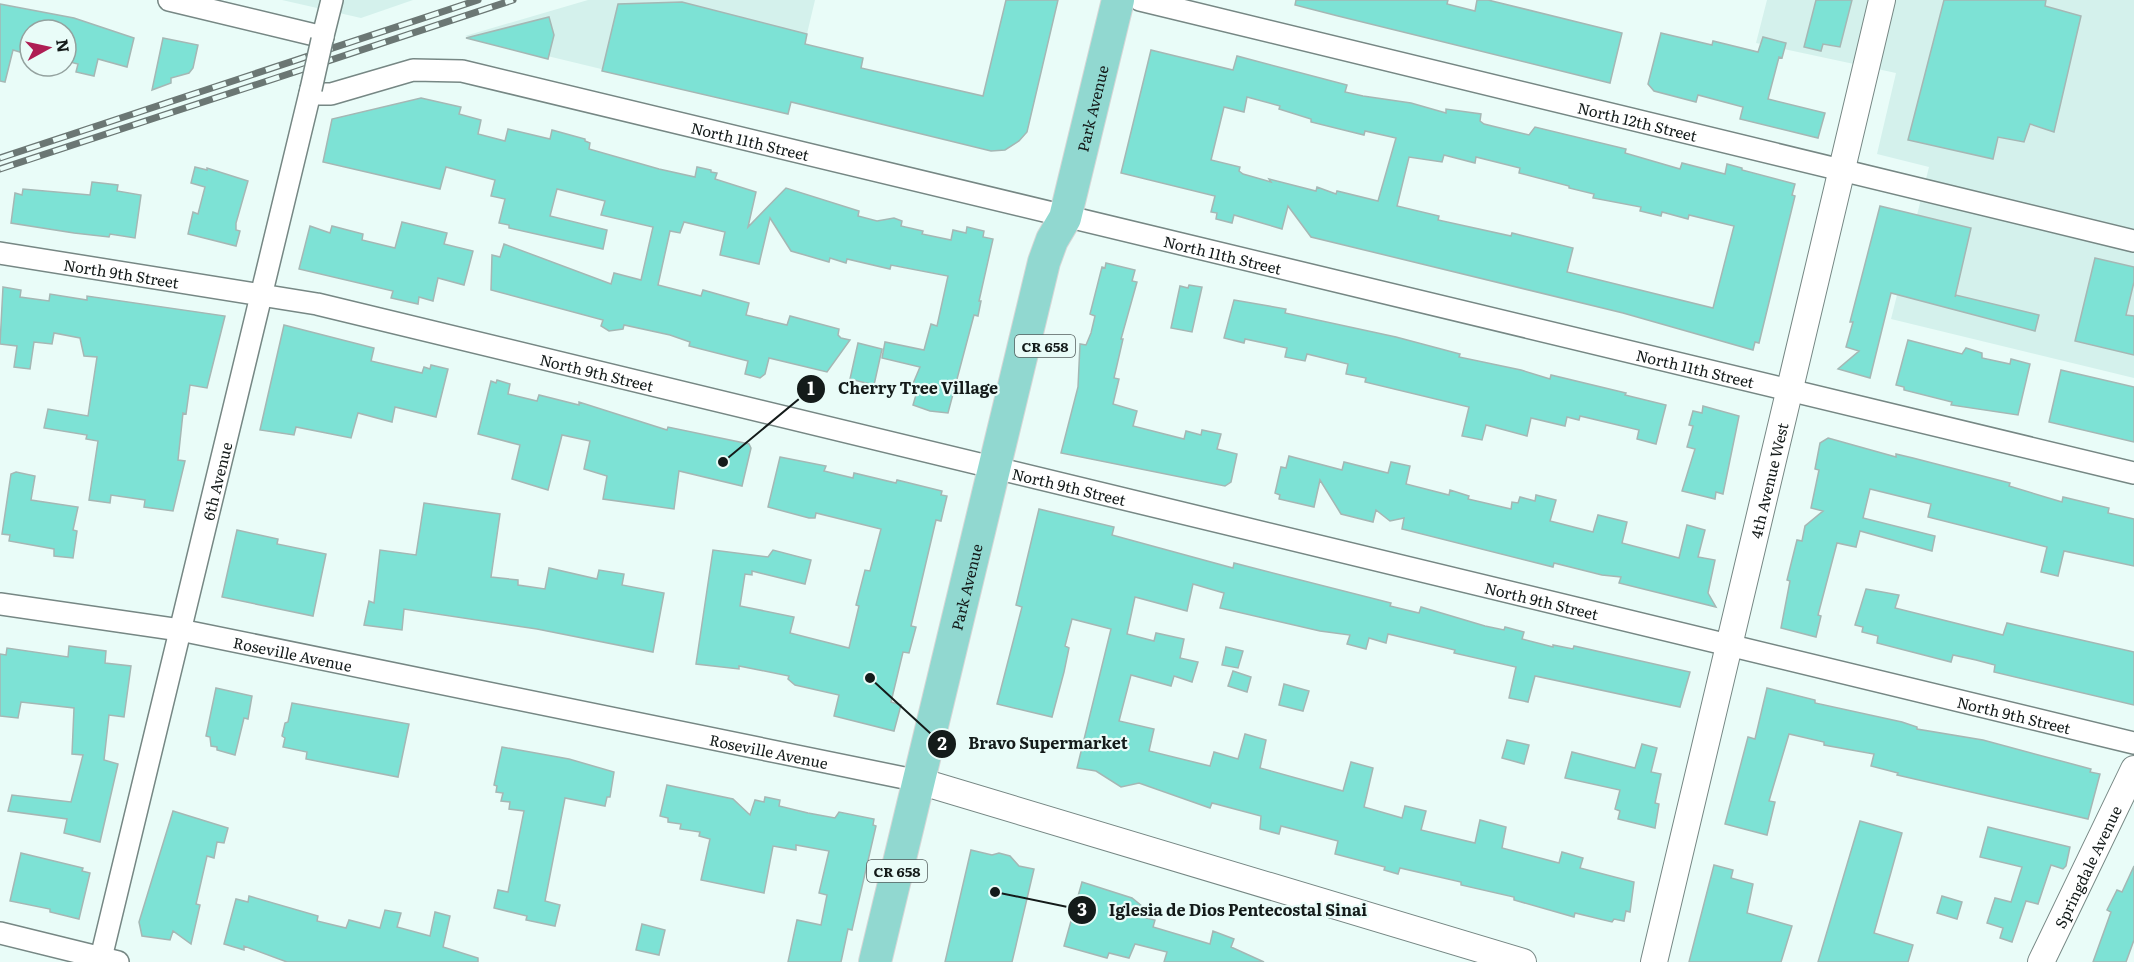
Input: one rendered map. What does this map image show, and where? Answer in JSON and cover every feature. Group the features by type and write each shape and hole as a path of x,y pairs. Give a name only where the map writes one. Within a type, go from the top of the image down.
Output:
{"main road":[{"name":"Park Avenue","path":"875,962 929,784 1005,470 1064,267 1068,241 1065,218 1118,0"},
{"name":"Park Avenue","path":"897,962 929,784"}],"street":[{"path":"169,0 323,39"},
{"name":"6th Avenue","path":"106,961 180,630 332,0"},
{"name":"4th Avenue West","path":"1654,962 1882,0"},
{"name":"North 12th Street","path":"1151,1 2134,241"},
{"name":"North 11th Street","path":"310,91 331,94 413,70 451,70 2134,473"},
{"name":"North 9th Street","path":"0,253 317,304 2134,743"},
{"name":"Roseville Avenue","path":"0,604 180,630 929,784 1523,962"},
{"name":"Springdale Avenue","path":"2041,962 2134,769"},
{"path":"0,933 106,961"}],"shaded area":[{"path":"282,0 413,0 361,18"},
{"path":"588,0 815,0 788,114 465,36"},
{"path":"1767,0 2134,0 2134,378 1891,319 1929,167 1877,154 1896,73 1756,43"}],"building":[{"path":"1006,0 1058,0 1027,132 1019,141 1005,150 991,151 791,102 788,114 602,71 618,4 682,2 807,34 805,44 863,58 861,68 983,96"},
{"path":"1296,0 1448,0 1447,4 1475,11 1477,0 1488,0 1622,33 1610,83 1295,5"},
{"path":"1816,0 1852,0 1840,47 1823,44 1821,51 1804,47"},
{"path":"1944,0 2046,0 2045,6 2081,16 2054,132 2030,124 2024,142 1998,137 1993,159 1908,140"},
{"path":"0,4 74,18 18,18 18,51 13,50 5,82 0,81"},
{"path":"549,17 554,35 548,59 466,38"},
{"path":"78,19 134,38 127,67 98,59 94,76 78,72"},
{"path":"1661,33 1712,45 1713,41 1758,52 1763,37 1786,43 1782,58 1779,57 1768,99 1825,113 1818,138 1740,119 1743,107 1698,95 1696,102 1654,91 1648,84"},
{"path":"163,38 198,45 193,68 189,73 171,78 171,83 152,90"},
{"path":"1151,50 1233,70 1237,56 1347,85 1345,92 1411,103 1446,113 1446,109 1481,114 1480,121 1484,124 1529,135 1535,127 1626,149 1625,153 1680,169 1682,163 1725,174 1727,164 1795,184 1792,195 1795,196 1759,343 1755,342 1753,350 1623,313 1311,237 1288,206 1282,229 1234,215 1232,223 1216,219 1217,213 1211,212 1215,196 1121,173","holes":["1247,97 1280,106 1279,109 1311,119 1311,122 1364,135 1365,131 1396,138 1378,201 1337,191 1336,194 1317,187 1316,191 1269,179 1271,182 1243,174 1239,171 1240,167 1211,160 1224,107 1244,112","1444,155 1475,163 1476,157 1520,168 1519,173 1594,194 1593,198 1641,207 1640,211 1661,216 1662,212 1688,219 1689,215 1734,226 1713,308 1567,272 1573,248 1512,233 1511,236 1438,220 1439,216 1397,206 1409,157 1442,162"]},
{"path":"421,98 461,107 459,114 481,120 478,134 505,141 508,129 550,139 552,130 585,139 590,143 589,149 659,169 695,177 697,167 711,170 717,173 715,179 756,192 748,227 786,188 859,211 858,216 877,221 894,218 902,221 901,226 923,231 922,234 951,240 953,230 966,233 967,227 984,231 983,237 993,239 979,301 981,301 978,316 974,315 948,413 930,411 913,405 918,388 912,386 920,367 882,358 885,342 924,350 931,324 937,326 948,276 891,265 890,269 847,259 846,263 830,258 829,262 791,251 770,218 759,264 720,255 725,232 684,222 680,233 670,231 658,285 701,296 703,290 749,303 746,315 787,325 790,316 839,329 838,335 841,338 850,340 827,372 769,358 765,374 760,378 745,374 748,361 689,346 690,342 670,335 624,325 623,329 609,331 601,326 603,320 491,290 492,255 500,257 504,244 611,284 614,273 641,280 653,227 601,215 605,201 557,189 550,216 607,230 603,249 509,228 509,225 499,223 505,199 491,196 495,180 446,167 440,189 323,162 332,119"},
{"path":"195,167 207,170 207,168 248,181 236,223 236,230 240,231 236,246 188,234 193,212 198,214 205,187 191,183"},
{"path":"92,182 118,185 117,191 141,195 135,238 110,234 109,237 74,233 11,223 15,193 22,195 23,189 90,195"},
{"path":"1880,206 1971,228 1955,297 1956,295 2039,315 2035,331 1891,293 1870,378 1838,369 1859,351 1846,347 1853,322 1850,322"},
{"path":"402,222 447,233 444,244 473,251 464,285 438,278 433,301 419,297 418,304 391,298 393,291 299,269 310,226 330,233 332,226 363,234 362,240 395,248"},
{"path":"2095,258 2134,267 2134,282 2126,315 2134,316 2134,355 2075,341"},
{"path":"1106,263 1135,270 1132,281 1137,282 1121,339 1123,339 1114,378 1119,379 1113,404 1137,411 1133,426 1184,439 1186,431 1201,435 1202,430 1221,434 1217,449 1237,454 1231,482 1225,486 1061,453 1078,387 1080,344 1086,345 1091,333 1095,316 1090,314 1102,267 1105,268"},
{"path":"1189,285 1202,287 1192,332 1171,328 1180,286 1188,288"},
{"path":"3,287 21,290 20,297 49,301 50,294 87,300 87,296 225,316 207,388 190,385 186,414 183,413 178,460 185,461 173,511 144,507 145,500 111,495 110,503 89,500 98,441 86,439 87,435 44,428 48,409 88,416 97,357 84,356 80,338 54,333 52,344 34,342 30,369 14,367 17,346 0,344"},
{"path":"1234,300 1286,309 1285,313 1396,337 1460,354 1459,357 1521,370 1550,379 1551,375 1666,405 1656,444 1637,439 1639,430 1580,416 1579,420 1567,417 1565,426 1531,418 1527,436 1486,425 1482,440 1462,436 1469,407 1365,382 1366,378 1346,374 1348,364 1307,354 1305,361 1285,357 1287,348 1245,339 1244,343 1224,338"},
{"path":"284,325 374,348 371,361 422,373 424,367 430,369 431,365 448,369 436,417 395,407 392,422 358,413 351,438 296,427 294,435 260,430"},
{"path":"1908,340 1962,354 1966,348 1982,353 1982,358 2010,364 2011,359 2030,364 2018,415 1951,405 1952,402 1904,390 1904,387 1896,385"},
{"path":"858,343 882,349 874,385 850,379"},
{"path":"2061,370 2134,387 2134,442 2049,422"},
{"path":"497,380 510,384 508,394 537,401 539,395 579,405 579,402 667,430 668,427 749,444 751,448 742,486 679,471 674,509 603,499 607,476 584,469 590,441 562,435 548,490 512,479 520,445 478,434 491,381 496,383"},
{"path":"1703,406 1739,416 1723,494 1716,492 1715,499 1682,491 1695,449 1687,447 1693,426 1689,425 1693,411 1702,413"},
{"path":"1828,438 1896,457 1896,454 2010,483 2009,486 2062,502 2063,497 2109,508 2108,513 2134,519 2134,566 2064,551 2058,576 2041,572 2047,547 1928,517 1931,504 1870,489 1863,518 1935,536 1932,551 1860,531 1856,547 1837,543 1818,615 1821,616 1816,637 1781,628 1790,581 1787,580 1797,540 1802,541 1805,526 1823,511 1811,508 1819,470 1815,469 1820,443"},
{"path":"1289,456 1342,470 1344,462 1388,473 1391,462 1410,466 1406,484 1449,495 1450,490 1469,496 1468,499 1511,509 1512,502 1518,503 1520,497 1535,501 1536,495 1556,500 1550,521 1593,532 1598,515 1627,522 1622,543 1679,558 1687,525 1705,530 1698,557 1715,560 1708,593 1716,607 1619,583 1621,577 1602,575 1554,563 1553,567 1402,529 1404,518 1390,521 1376,510 1373,522 1341,514 1320,480 1314,507 1279,499 1280,495 1275,493 1281,467 1286,468"},
{"path":"780,457 826,466 824,471 853,478 854,473 896,483 897,480 942,491 941,495 947,496 941,521 936,520 911,626 916,627 909,653 903,652 891,702 901,705 894,731 834,716 839,695 795,685 788,679 789,676 739,666 739,669 696,664 713,550 768,557 773,550 811,560 805,584 752,571 752,575 745,574 740,606 794,617 790,633 849,648 865,570 870,571 881,529 816,513 815,518 809,518 768,507"},
{"path":"16,472 35,476 31,500 78,507 73,530 77,531 73,558 54,556 54,549 9,541 10,535 2,534 11,474"},
{"path":"424,503 500,514 491,577 518,580 518,585 545,589 549,568 597,579 599,570 624,574 622,585 664,593 653,652 537,629 404,609 402,630 364,625 369,601 374,603 380,550 416,555"},
{"path":"1039,509 1114,527 1112,535 1233,568 1234,563 1391,603 1390,606 1419,613 1421,607 1485,626 1504,630 1505,627 1524,632 1522,639 1553,647 1553,645 1573,649 1574,646 1690,672 1680,707 1535,676 1528,702 1509,698 1516,667 1454,653 1455,650 1388,634 1386,643 1369,638 1366,649 1347,644 1350,635 1320,631 1220,608 1224,593 1193,584 1187,611 1135,597 1127,634 1154,641 1156,633 1184,639 1180,658 1198,662 1192,682 1174,676 1171,686 1131,675 1119,721 1154,729 1149,751 1210,766 1214,752 1238,759 1245,734 1266,740 1260,768 1343,791 1351,762 1373,768 1364,807 1402,818 1405,806 1426,811 1421,830 1475,843 1480,820 1506,827 1502,848 1559,863 1562,852 1583,858 1580,868 1634,882 1630,912 1626,911 1624,921 1614,919 1612,922 1575,913 1574,917 1514,900 1514,897 1461,885 1461,882 1400,868 1398,874 1384,870 1385,867 1335,854 1338,841 1281,826 1279,834 1260,829 1261,816 1212,803 1210,808 1139,783 1121,787 1096,771 1077,768 1111,629 1072,619 1065,646 1069,648 1052,717 997,704 1022,607 1016,605"},
{"path":"237,530 278,539 277,544 326,554 313,616 222,597"},
{"path":"1866,589 1899,595 1895,608 2003,635 2007,623 2134,652 2134,705 1994,672 1995,665 1976,660 1953,655 1951,662 1877,643 1878,636 1862,632 1863,627 1855,625"},
{"path":"69,646 106,651 105,663 131,666 124,717 109,715 104,760 118,764 100,842 64,833 67,819 8,811 12,795 71,802 83,755 72,754 74,708 21,702 18,718 0,716 0,654 6,655 7,648 68,657"},
{"path":"1226,647 1243,651 1238,668 1222,665"},
{"path":"1233,671 1251,677 1247,692 1228,686"},
{"path":"1284,684 1309,691 1303,711 1279,705"},
{"path":"216,688 252,696 248,719 244,718 235,755 217,750 217,747 211,746 210,737 206,736"},
{"path":"1767,688 1815,700 1815,703 1902,722 1917,727 1917,729 1983,740 2091,769 2090,772 2100,774 2088,819 1897,775 1898,773 1871,766 1874,754 1824,745 1824,742 1789,734 1769,801 1775,802 1767,835 1725,824 1748,737 1755,739"},
{"path":"292,703 409,724 398,777 306,759 307,752 283,747 285,738 282,736"},
{"path":"1507,740 1529,745 1524,764 1502,758"},
{"path":"1642,744 1657,748 1651,772 1661,774 1655,803 1659,804 1655,828 1618,819 1620,811 1615,809 1620,790 1565,778 1572,752 1635,768"},
{"path":"502,747 569,759 614,772 610,797 607,797 605,806 565,798 545,901 560,905 555,926 526,920 527,916 494,908 498,890 508,892 524,811 509,809 510,802 501,801 503,793 496,792 497,786 494,785"},
{"path":"667,785 733,799 750,815 755,800 764,802 765,797 780,800 779,806 808,813 835,818 839,812 874,819 873,825 876,826 852,930 848,929 841,962 788,962 797,920 821,925 827,895 819,893 829,851 796,845 796,850 773,846 764,893 701,880 710,839 699,836 700,832 680,829 681,824 668,822 668,818 660,816"},
{"path":"173,811 228,828 224,843 217,842 214,858 207,856 196,904 200,905 191,944 173,931 170,940 142,936 139,922"},
{"path":"1860,821 1902,833 1874,933 1913,945 1908,962 1818,962"},
{"path":"1988,827 2070,847 2066,866 2063,869 2051,865 2038,904 2026,901 2012,942 2000,938 2003,928 1987,923 1995,898 2011,902 2022,867 1980,857"},
{"path":"971,850 1010,856 1019,866 1034,869 1012,962 945,962"},
{"path":"21,853 83,868 82,871 90,873 79,919 50,912 50,909 10,901"},
{"path":"1714,865 1733,870 1731,878 1753,884 1747,913 1792,926 1781,962 1689,962"},
{"path":"2134,866 2134,940 2126,962 2093,962 2111,912 2107,910 2117,890 2122,892"},
{"path":"1082,882 1132,898 1148,911 1146,918 1155,920 1153,927 1210,944 1213,931 1234,939 1231,947 1264,962 1164,962 1167,952 1135,944 1129,958 1109,953 1107,958 1064,946"},
{"path":"249,896 318,916 317,921 346,928 349,920 380,928 385,910 401,913 397,927 430,936 435,912 450,916 443,947 478,958 478,962 287,962 244,946 244,950 224,944 236,899 248,902"},
{"path":"1942,896 1962,902 1957,919 1937,913"},
{"path":"642,924 665,930 659,955 636,950"}],"railway":[{"path":"0,158 478,0"},
{"path":"0,169 513,0"}],"place":[{"name":"Cherry Tree Village","path":"723,462"},
{"name":"Bravo Supermarket","path":"870,678"},
{"name":"Iglesia de Dios Pentecostal Sinai","path":"995,892"}]}
